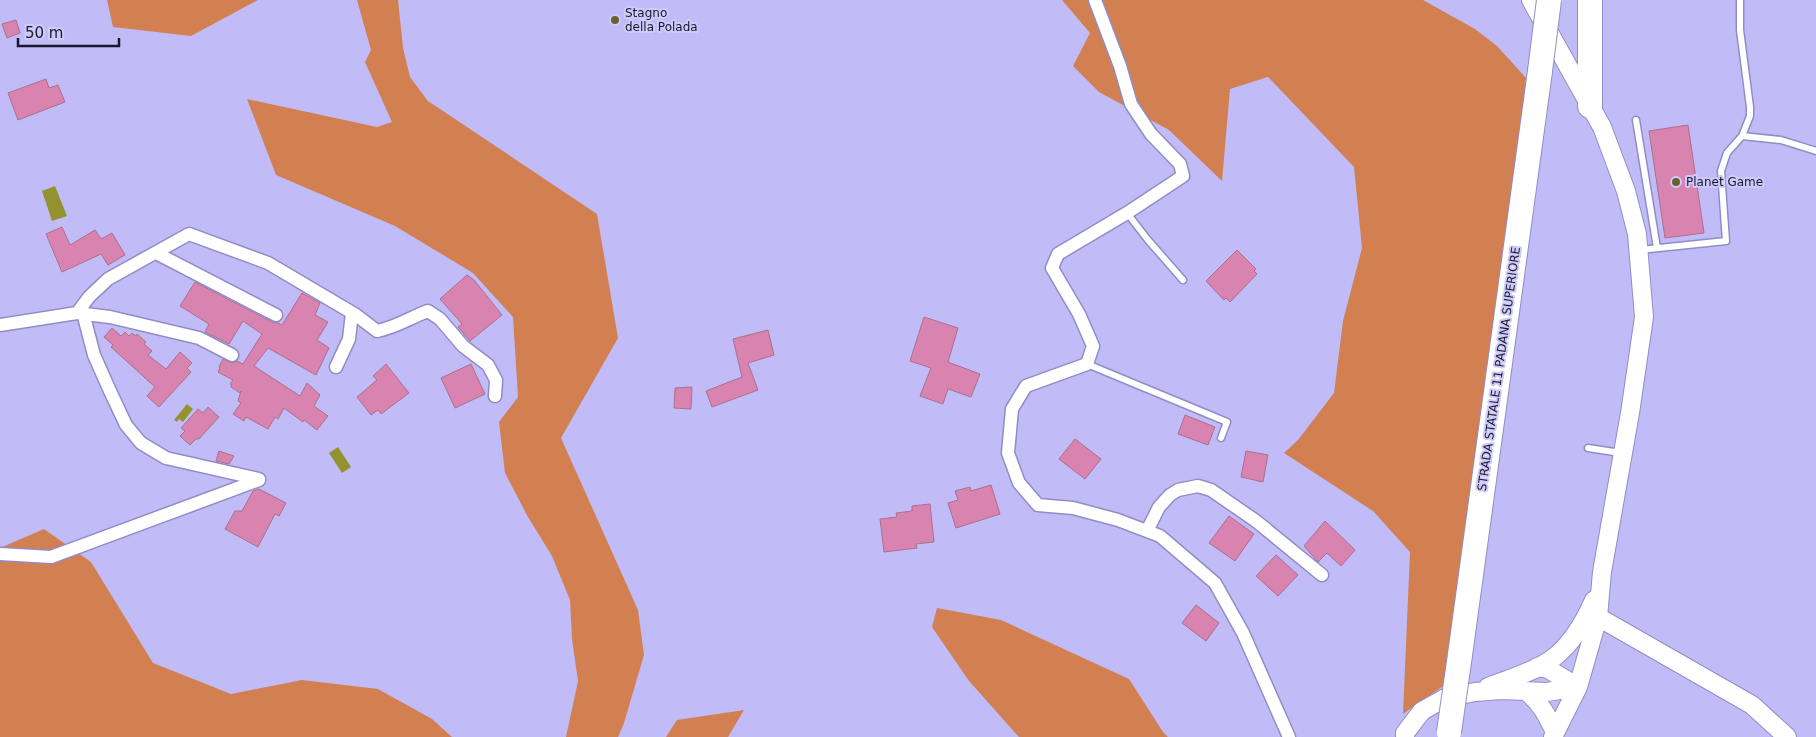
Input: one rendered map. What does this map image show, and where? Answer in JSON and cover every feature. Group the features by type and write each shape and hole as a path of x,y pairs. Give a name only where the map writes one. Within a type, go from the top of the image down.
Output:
{"highway":[{"name":"STRADA STATALE 11 PADANA SUPERIORE","path":"1449,734 1550,0"},
{"path":"1590,0 1590,106"}],"street":[{"path":"1095,0 1120,66 1131,104 1152,134 1180,164 1183,176 1128,213 1058,254 1052,268 1079,314 1093,346 1087,364 1026,386 1012,409 1008,453 1019,483 1038,505 1073,508 1118,520 1160,536 1215,582 1243,632 1289,737"},
{"path":"1531,0 1602,127 1626,191 1637,234 1644,317 1600,583 1598,617 1578,687 1554,734"},
{"path":"0,554 51,557 259,480 166,458 140,442 126,425 110,391 94,355 80,313 88,297 108,278 189,234 268,263 352,313 377,331 392,328 428,311 440,319 463,346 488,365 496,380 495,396"},
{"path":"156,253 276,315"},
{"path":"0,325 80,313 110,317 199,338 232,355"},
{"path":"336,367 349,339 352,313"},
{"path":"1147,531 1159,507 1170,495 1178,490 1198,486 1211,490 1256,521 1322,575"},
{"path":"1476,692 1551,660 1572,640 1587,616 1600,583"},
{"path":"1598,617 1752,705 1787,737"},
{"path":"1537,667 1548,669 1578,687"},
{"path":"1405,737 1405,733 1422,711 1445,698 1476,692 1502,690 1546,692 1578,687"},
{"path":"1527,692 1542,705 1554,734"}],"lane":[{"path":"1638,250 1726,240 1721,171 1727,153 1742,136 1750,116 1740,30 1740,0"},
{"path":"1636,120 1657,248"},
{"path":"1742,136 1781,140 1816,151"},
{"path":"1128,213 1148,240 1183,280"},
{"path":"1087,364 1227,422 1221,438"},
{"path":"1588,448 1622,453"}],"shaded area":[{"path":"107,0 258,0 191,36 113,27"},
{"path":"357,0 398,0 403,48 410,77 428,101 597,214 618,338 561,438 638,610 644,655 618,737 566,737 578,681 572,639 570,600 552,556 528,517 505,473 499,422 518,397 513,317 473,273 395,226 276,175 247,99 377,127 392,122 365,62 371,50"},
{"path":"1062,0 1423,0 1475,29 1497,46 1526,78 1497,345 1446,684 1403,714 1410,552 1373,511 1284,453 1298,440 1334,393 1343,321 1362,248 1354,167 1268,77 1230,89 1222,181 1169,130 1099,92 1073,66 1090,33"},
{"path":"55,186 67,216 52,221 42,191"},
{"path":"187,404 193,409 183,422 179,419 177,422 174,420"},
{"path":"338,447 351,467 342,473 329,453"},
{"path":"44,529 91,562 153,663 231,694 302,680 378,689 432,719 452,737 0,737 0,548"},
{"path":"937,608 1001,620 1129,679 1168,737 1019,737 969,681 932,627"},
{"path":"744,710 728,737 666,737 677,720"}],"building":[{"path":"16,20 20,33 7,38 2,24"},
{"path":"46,79 49,88 58,85 65,102 18,120 8,93"},
{"name":"Planet Game","path":"1688,125 1704,233 1665,238 1649,131"},
{"path":"62,227 70,245 95,230 101,239 112,233 125,255 108,265 101,254 62,272 46,234"},
{"path":"1237,250 1256,269 1254,271 1257,274 1230,302 1226,298 1224,300 1206,281"},
{"path":"467,275 474,280 502,315 470,341 458,327 462,324 440,299"},
{"path":"195,282 272,322 282,325 302,293 320,303 315,315 328,322 317,340 329,348 316,375 268,348 254,366 300,396 307,383 320,395 314,406 328,416 317,430 284,408 278,419 275,417 268,429 246,417 244,421 233,414 241,403 238,401 241,391 240,393 231,387 232,385 230,384 233,380 218,372 219,367 223,359 232,363 237,361 243,364 262,334 243,321 229,344 205,332 209,324 180,306"},
{"path":"924,317 958,328 948,362 980,374 971,397 948,389 943,404 920,396 931,368 910,361"},
{"path":"112,328 121,336 125,332 129,336 132,333 136,336 137,334 152,351 148,355 166,369 180,352 192,363 187,368 191,372 159,407 147,396 155,387 111,347 113,345 104,337"},
{"path":"768,330 774,355 748,363 758,390 712,407 706,391 742,377 733,339"},
{"path":"386,364 409,393 381,414 378,410 371,415 357,397 377,380 373,376"},
{"path":"471,364 485,394 455,408 441,378"},
{"path":"692,387 691,409 674,408 675,388"},
{"path":"208,407 219,417 199,439 196,439 190,445 180,436 185,431 181,428 198,409 203,413"},
{"path":"1185,415 1215,427 1208,445 1178,434"},
{"path":"1075,439 1101,459 1085,479 1059,459"},
{"path":"219,451 234,456 229,464 216,461"},
{"path":"1246,451 1268,455 1263,482 1241,477"},
{"path":"991,485 1000,514 956,528 948,503 958,500 955,491 970,487 971,491"},
{"path":"259,489 286,503 279,516 275,514 258,547 225,529 235,511 242,511 253,491"},
{"path":"930,504 934,542 916,544 917,548 884,552 880,519 897,517 896,513 912,511 912,506"},
{"path":"1229,516 1254,534 1235,561 1209,543"},
{"path":"1325,521 1355,550 1341,566 1327,553 1318,562 1304,546"},
{"path":"1276,555 1298,575 1278,596 1256,576"},
{"path":"1196,605 1219,623 1206,641 1182,623"}],"place":[{"name":"Stagno della Polada","path":"615,20"},
{"name":"Planet Game","path":"1676,182"}]}
